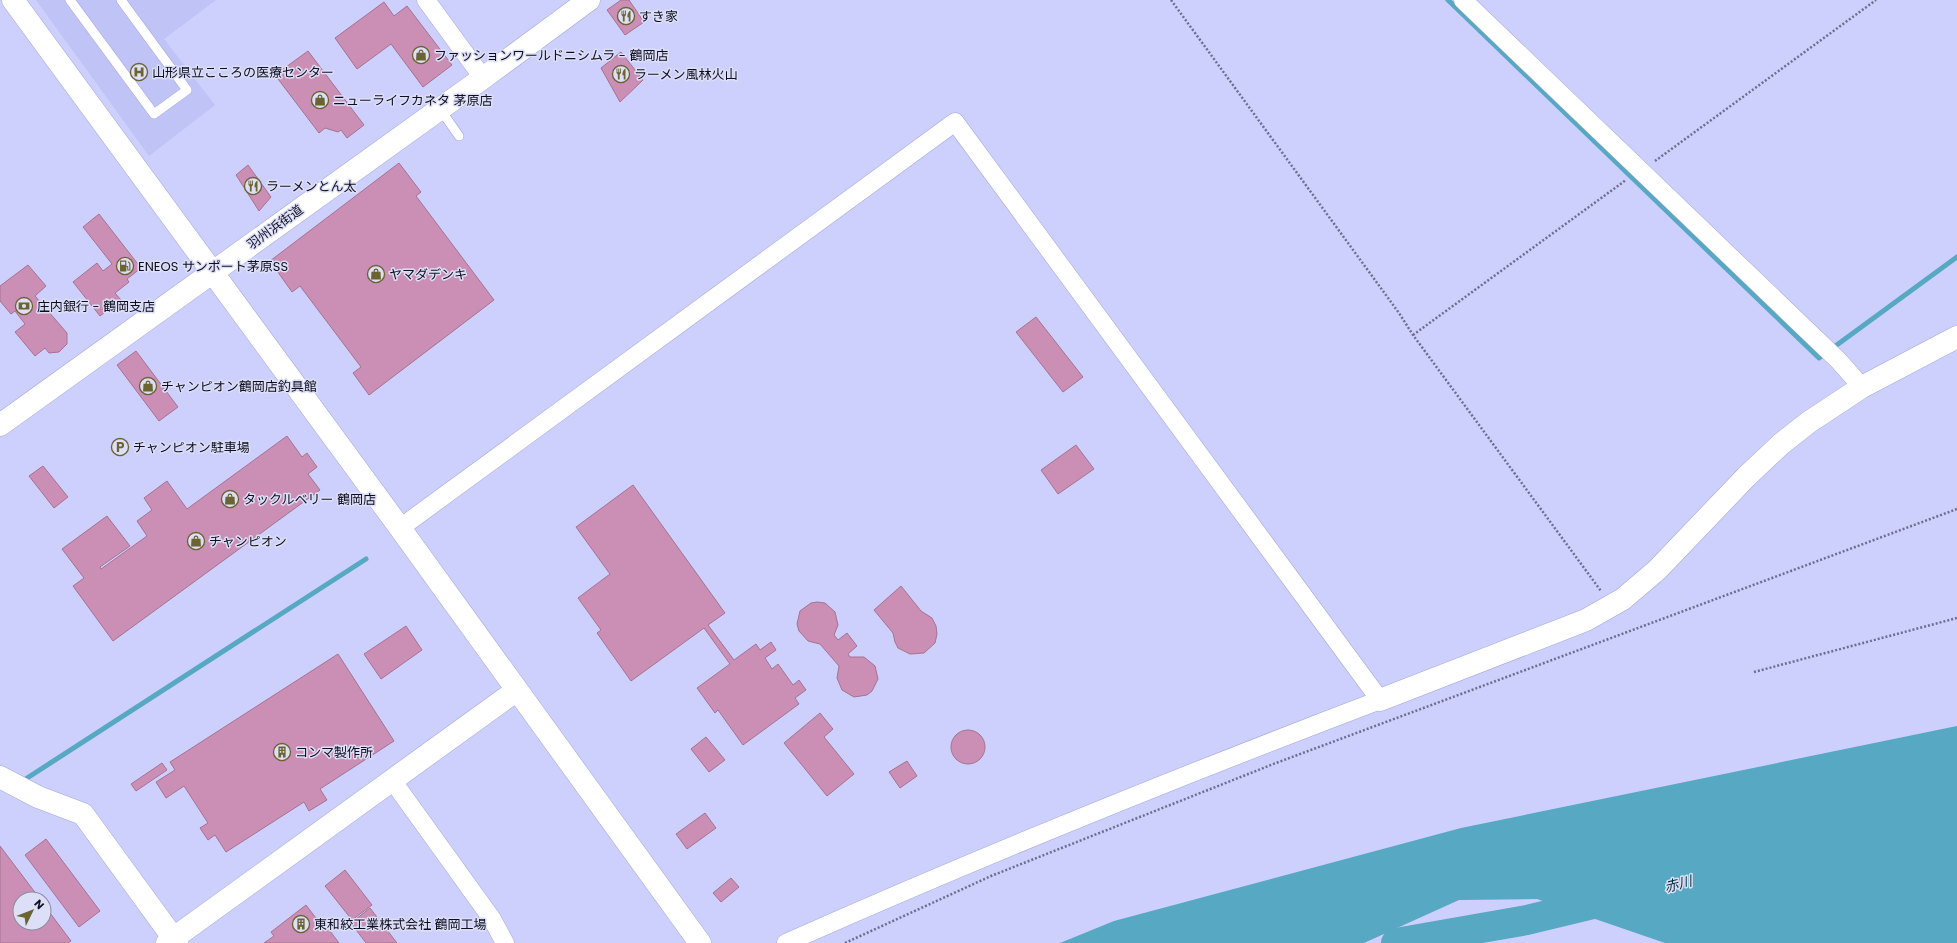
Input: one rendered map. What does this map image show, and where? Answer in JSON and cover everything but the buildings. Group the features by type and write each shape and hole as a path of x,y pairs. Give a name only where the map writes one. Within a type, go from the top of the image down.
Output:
{"street":[{"path":"13,0 400,528 700,943"},
{"path":"426,0 483,78"},
{"name":"羽州浜街道","path":"0,425 483,78 589,0"},
{"path":"1464,0 1838,360 1862,386"},
{"path":"400,528 955,122 1380,700"},
{"path":"786,943 890,897 1169,782 1586,620 1624,599 1687,540 1726,496 1781,444 1830,407 1862,386 1957,337"},
{"path":"0,777 38,797 83,814 173,942 392,780 517,690"},
{"path":"392,780 492,919 505,943"}],"lane":[{"path":"70,0 154,114 187,90 121,0"},
{"path":"440,109 459,136"}],"path":[{"path":"1170,0 1399,313 1412,335 1613,605"},
{"path":"845,943 992,876 1276,763 1957,509"},
{"path":"1754,672 1957,618"}],"shaded area":[{"name":"山形県立こころの医療センター","path":"36,0 216,0 164,39 215,105 149,156"}],"water":[{"path":"1957,726 1957,943 1665,943 1537,899 1459,900 1364,943 1060,943 1114,921 1461,828"}],"waterway":[{"path":"1448,0 1819,358 1957,257"},
{"path":"21,782 366,559"},
{"name":"赤川","path":"1396,943 1527,920 1610,900"}],"place":[{"name":"すき家","path":"626,16"},
{"name":"ファッションワールドニシムラ - 鶴岡店","path":"421,55"},
{"name":"山形県立こころの医療センター","path":"139,72"},
{"name":"ラーメン風林火山","path":"621,74"},
{"name":"ニューライフカネタ 茅原店","path":"320,100"},
{"name":"ラーメンとん太","path":"253,186"},
{"name":"ENEOS サンポート茅原SS","path":"125,266"},
{"name":"ヤマダデンキ","path":"376,274"},
{"name":"庄内銀行 - 鶴岡支店","path":"24,306"},
{"name":"チャンピオン鶴岡店釣具館","path":"148,386"},
{"name":"チャンピオン駐車場","path":"120,447"},
{"name":"タックルベリー 鶴岡店","path":"230,499"},
{"name":"チャンピオン","path":"196,541"},
{"name":"コンマ製作所","path":"282,752"},
{"name":"東和絞工業株式会社 鶴岡工場","path":"301,924"}]}
